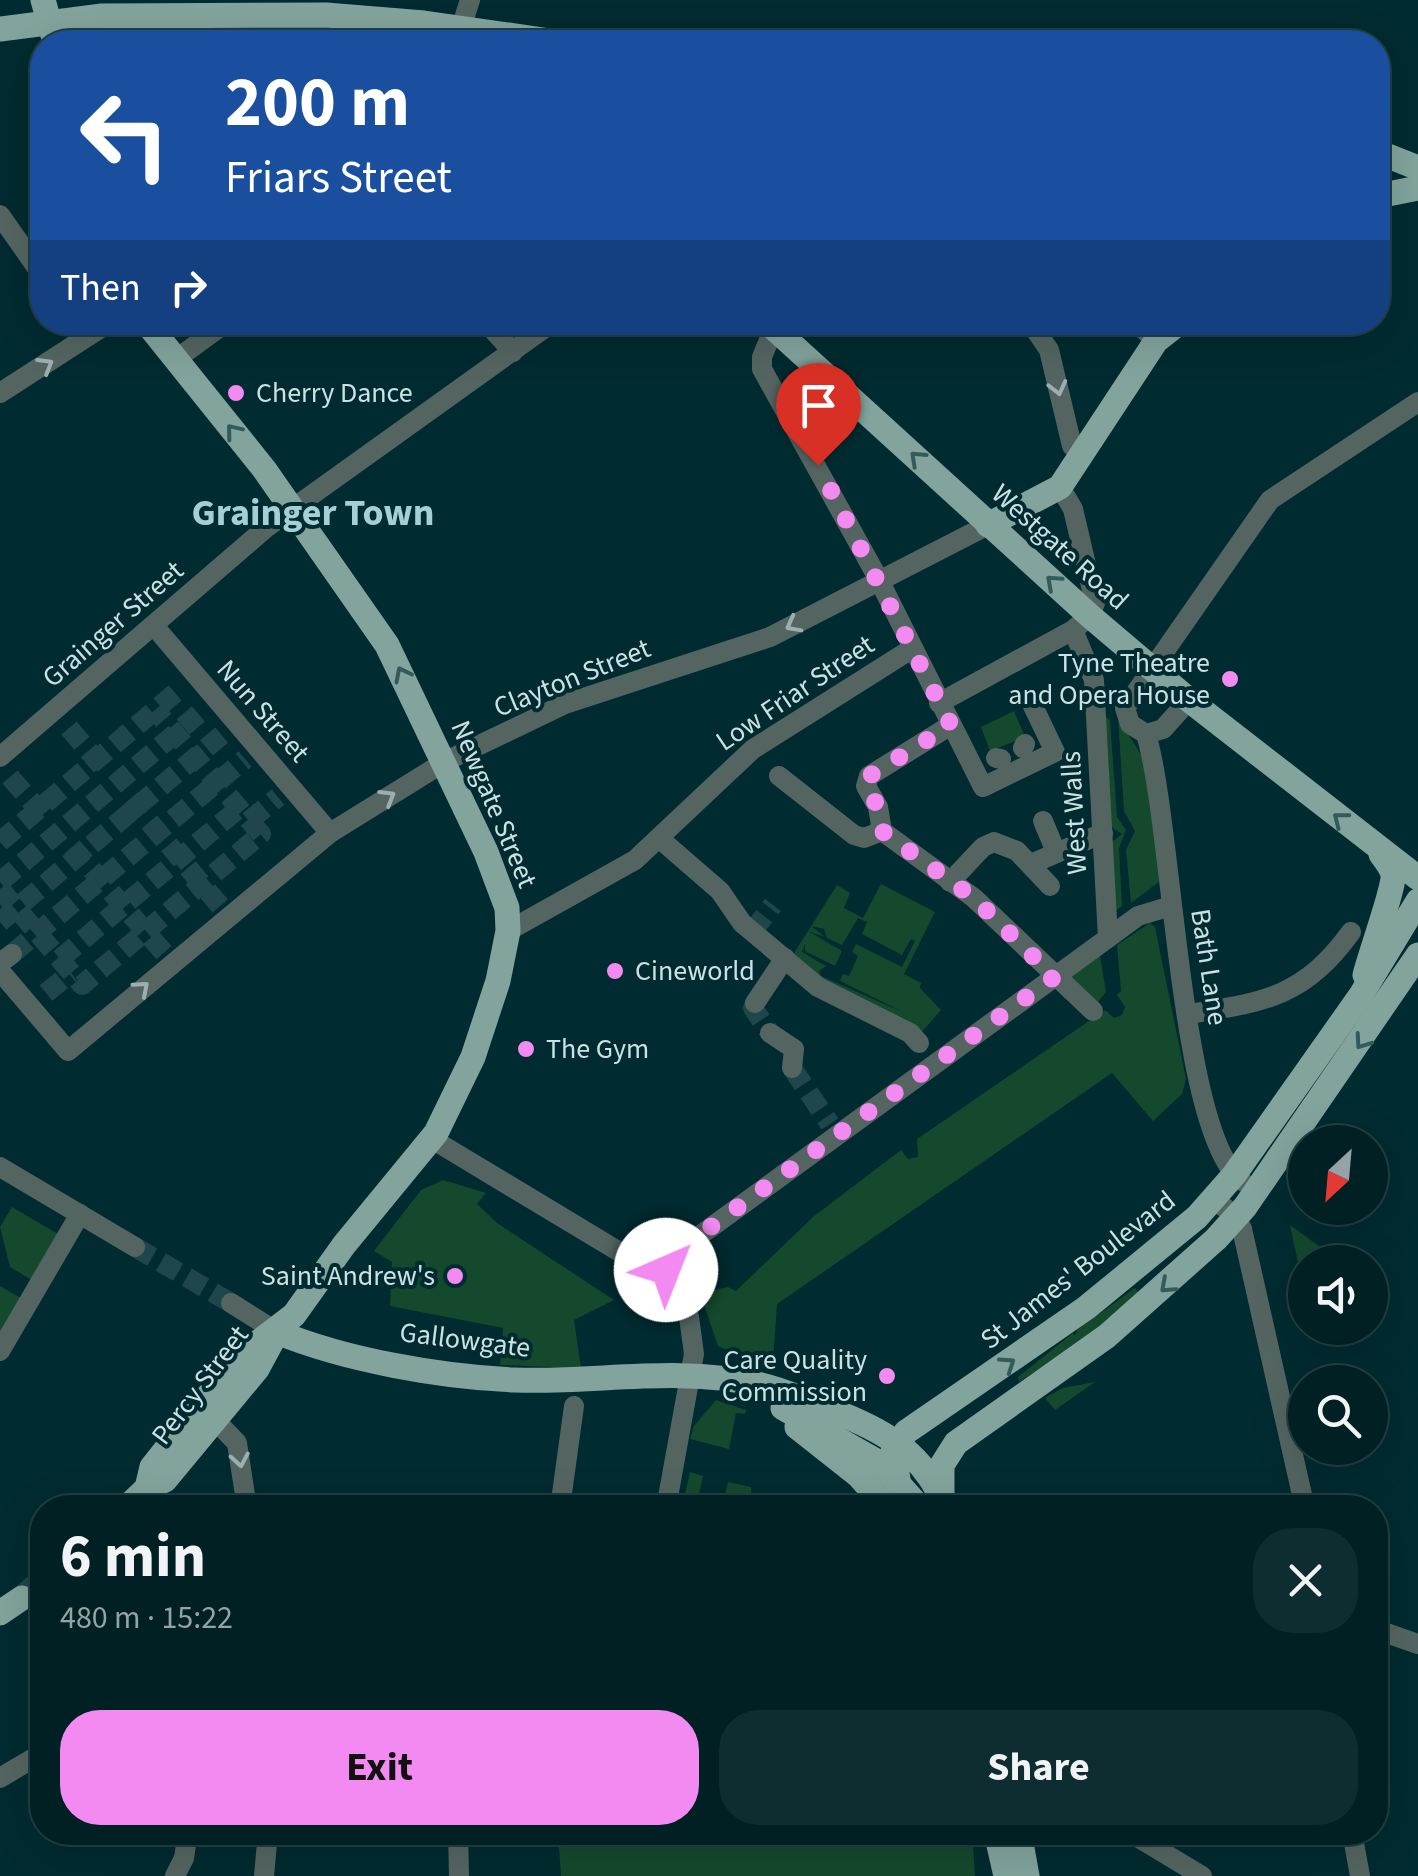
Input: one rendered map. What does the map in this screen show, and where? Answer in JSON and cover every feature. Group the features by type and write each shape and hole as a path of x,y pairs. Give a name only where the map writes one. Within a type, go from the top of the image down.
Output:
{"main road":[{"path":"0,30 49,21 332,8 375,21 472,30"},
{"path":"1390,157 1418,168"},
{"path":"1390,194 1418,188"},
{"name":"Newgate Street","path":"156,335 292,508 387,645 446,761 500,889 508,931 498,981 473,1057 432,1139 277,1332"},
{"name":"Westgate Road","path":"782,335 988,525 1081,623 1153,669 1418,878"},
{"path":"988,525 1060,486 1164,335"},
{"path":"1361,994 1374,935 1394,876 1376,847"},
{"name":"St James' Boulevard","path":"897,1461 916,1423 1018,1357 1143,1265 1214,1199 1361,994 1418,901"},
{"path":"937,1495 940,1473 950,1450 1021,1392 1143,1307 1236,1217 1417,958"},
{"name":"Gallowgate","path":"277,1332 329,1350 484,1377 699,1378 779,1390 897,1461 928,1495"},
{"name":"Percy Street","path":"140,1495 165,1480 216,1420 257,1369 277,1332"},
{"name":"Percy Street","path":"147,1488 152,1467 239,1357 277,1332"},
{"name":"Gallowgate","path":"699,1378 752,1394 897,1461"},
{"path":"897,1461 1021,1392"},
{"path":"752,1394 859,1476 876,1495"},
{"path":"0,1613 22,1598"},
{"path":"999,1845 1006,1876"},
{"path":"1021,1845 1027,1876"}],"street":[{"path":"462,28 470,0"},
{"path":"0,215 30,257"},
{"path":"0,392 79,335"},
{"path":"175,360 209,335"},
{"path":"497,335 512,352"},
{"name":"Grainger Street","path":"0,757 292,508 535,335"},
{"path":"768,335 762,369 879,580 939,703 957,728 982,787 1013,756 1055,752 1033,706"},
{"path":"1038,335 1048,350 1072,446 1082,453"},
{"path":"1150,335 1156,341"},
{"path":"1153,669 1270,500 1418,402"},
{"name":"West Walls","path":"1060,486 1073,509 1095,603 1081,623 1094,680 1108,938"},
{"name":"Clayton Street","path":"4,963 38,1000 68,1051 169,958 330,832 446,761 565,704 770,637 988,525"},
{"path":"939,703 1081,623"},
{"name":"Nun Street","path":"154,626 189,681 285,791 330,832"},
{"name":"Low Friar Street","path":"508,931 622,868 660,840 752,749 913,648"},
{"name":"Bath Lane","path":"1153,669 1126,708 1130,724 1146,734 1159,779 1170,906 1205,1110 1216,1149 1234,1176 1256,1192"},
{"path":"1146,734 1162,729 1190,700"},
{"path":"0,734 47,717 69,728"},
{"path":"957,728 869,778 882,831 974,898 1094,1011"},
{"path":"778,776 854,835 864,838 882,831"},
{"path":"1042,821 1056,852"},
{"path":"1031,864 1103,833"},
{"path":"660,840 720,891 742,924 818,987 910,1033 927,1054"},
{"path":"950,882 988,843 1010,846 1050,886"},
{"path":"666,1270 672,1255 927,1054 1054,977 1138,916 1170,906"},
{"path":"1188,1014 1277,998 1316,974 1351,932"},
{"path":"755,1003 768,976 784,958"},
{"path":"770,1033 794,1048 792,1068"},
{"path":"432,1139 624,1254 666,1270 692,1327 699,1378 669,1495"},
{"path":"0,1167 135,1247"},
{"path":"1214,1199 1236,1217 1261,1306 1302,1495"},
{"path":"0,1351 80,1214"},
{"path":"230,1303 277,1332"},
{"path":"562,1495 574,1406"},
{"path":"216,1420 236,1443 245,1495"},
{"path":"1388,1634 1418,1644"},
{"path":"0,1778 30,1760"},
{"path":"176,1876 184,1845"},
{"path":"264,1876 267,1845"},
{"path":"458,1845 459,1876"},
{"path":"1151,1845 1202,1876"},
{"path":"1354,1845 1360,1876"}],"green space":[{"path":"1014,711 1025,737 990,751 981,727"},
{"path":"1105,716 1110,720 1117,817 1126,830 1119,848 1122,906 1115,911 1112,842 1122,834 1110,826"},
{"path":"1118,717 1144,760 1160,881 1131,903 1126,850 1135,831 1124,811"},
{"path":"881,884 935,912 904,974 921,983 920,988 941,1010 914,1041 818,983 791,958 808,931 842,951 835,966 805,951 805,944 802,952 826,966 819,971 821,976 907,1014 840,981 843,974 849,976 858,956 852,952 856,944 902,967 915,941 911,939 902,955 862,934 867,922 858,918 842,945 827,938 824,929 811,926 837,885 850,893 844,908 863,918"},
{"path":"1150,923 1155,927 1186,1079 1182,1094 1153,1121 1112,1073 777,1304 773,1361 750,1361 718,1346 700,1293 728,1287 736,1291 813,1217 901,1150 908,1159 918,1157 917,1139 1105,1010 1114,1018 1122,1015 1125,1007 1117,995 1121,991 1117,945"},
{"path":"1100,956 1106,992 1094,1007 1064,980"},
{"path":"443,1180 486,1193 477,1204 497,1223 614,1300 574,1320 581,1368 500,1365 503,1328 390,1306 392,1262 374,1251 421,1190"},
{"path":"12,1207 58,1234 37,1283 10,1267 0,1227"},
{"path":"1290,1225 1318,1245 1294,1245"},
{"path":"0,1286 26,1301 0,1343"},
{"path":"1135,1288 1140,1295 1083,1341 1019,1382 1018,1377"},
{"path":"1095,1382 1055,1410 1045,1398 1063,1388"},
{"path":"716,1400 746,1410 745,1414 736,1413 729,1449 690,1439 694,1426"},
{"path":"690,1472 703,1476 699,1495 685,1495"},
{"path":"728,1482 751,1487 751,1495 725,1495"},
{"path":"559,1845 973,1845 975,1876 561,1876"}],"tunnel":[{"path":"0,842 182,687"},
{"path":"0,889 82,985 261,834 155,710"},
{"path":"0,882 203,710"},
{"path":"69,728 104,769"},
{"path":"0,922 223,734"},
{"path":"12,954 245,759"},
{"path":"10,777 46,818"},
{"path":"249,821 278,797"},
{"path":"130,799 222,908"},
{"path":"60,959 238,809"},
{"path":"72,847 166,955"},
{"path":"752,932 773,905"},
{"path":"46,993 71,973"},
{"path":"755,1003 753,1008 770,1033"},
{"path":"792,1068 830,1124"},
{"path":"135,1247 231,1303"},
{"path":"22,1598 30,1591"}],"place":[{"name":"Cherry Dance","path":"236,393"},
{"name":"Tyne Theatre and Opera House","path":"1230,679"},
{"name":"Cineworld","path":"615,971"},
{"name":"The Gym","path":"526,1049"},
{"name":"Saint Andrew's","path":"455,1276"},
{"name":"Care Quality Commission","path":"887,1376"}],"district":[{"name":"Grainger Town","path":"313,513"}],"route":[{"path":"666,1270 672,1255 1054,977 974,898 911,856 882,831 878,806 866,789 869,776 951,725 818,465"}]}
